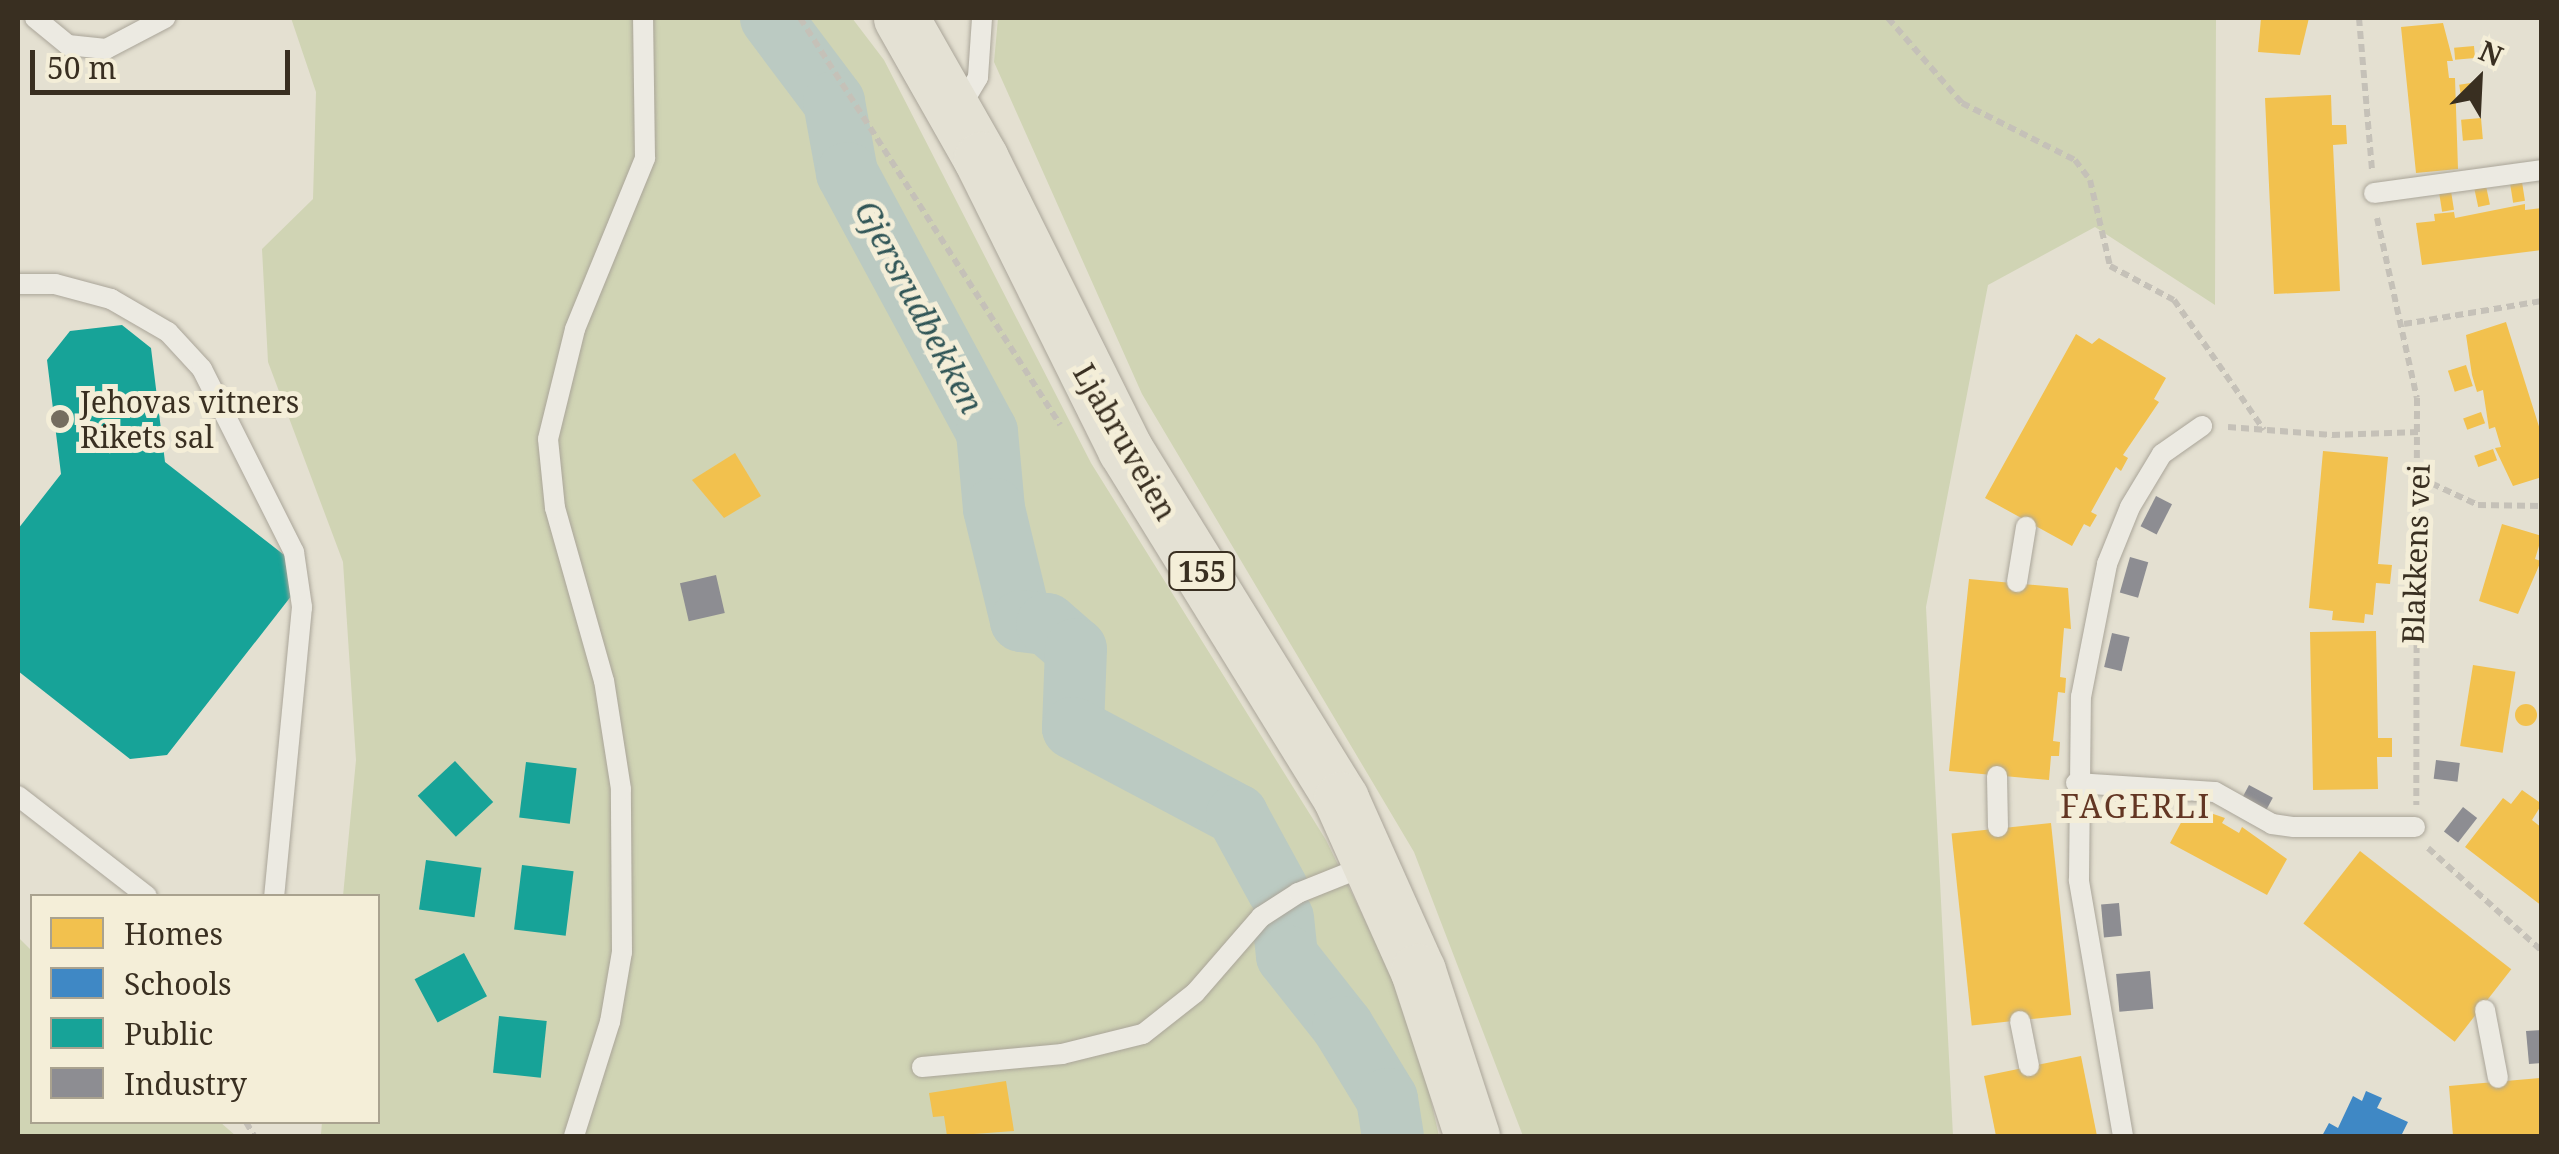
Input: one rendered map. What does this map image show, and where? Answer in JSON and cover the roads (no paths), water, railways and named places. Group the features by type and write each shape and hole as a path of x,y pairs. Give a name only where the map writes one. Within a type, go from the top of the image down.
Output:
{"main road":[{"name":"Ljabruveien","path":"902,18 957,112 1125,449 1308,739 1372,863 1433,1011 1472,1136"}],"lane":[{"path":"35,18 68,45 106,48 165,18"},
{"path":"574,1136 610,1022 622,952 620,789 604,681 555,508 548,440 575,329 642,170 648,125 643,18"},
{"path":"957,112 978,77 982,18"},
{"path":"2374,194 2542,170"},
{"path":"18,284 96,294 130,306 168,332 202,370 289,540 301,573 302,607 274,894"},
{"path":"2124,1136 2079,880 2076,783 2081,697 2112,550 2152,466 2183,435 2202,426"},
{"path":"2017,582 2026,527"},
{"path":"1997,776 1998,827"},
{"path":"2076,783 2215,792 2272,824 2294,827 2415,827"},
{"path":"18,796 144,894"},
{"path":"922,1068 1062,1054 1143,1034 1195,993 1261,916 1298,893 1372,863"},
{"path":"2485,1010 2498,1078"},
{"path":"2020,1022 2030,1066"}],"waterway":[{"name":"Gjersrudbekken","path":"771,18 834,102 847,173 987,432 994,509 1021,621 1047,624 1076,649 1073,728 1237,815 1278,890"},
{"name":"Gjersrudbekken","path":"1283,918 1287,956 1343,1027 1387,1099 1393,1136"}],"place":[{"name":"Jehovas vitners Rikets sal","path":"60,419"}],"district":[{"name":"FAGERLI","path":"2136,806"}]}
